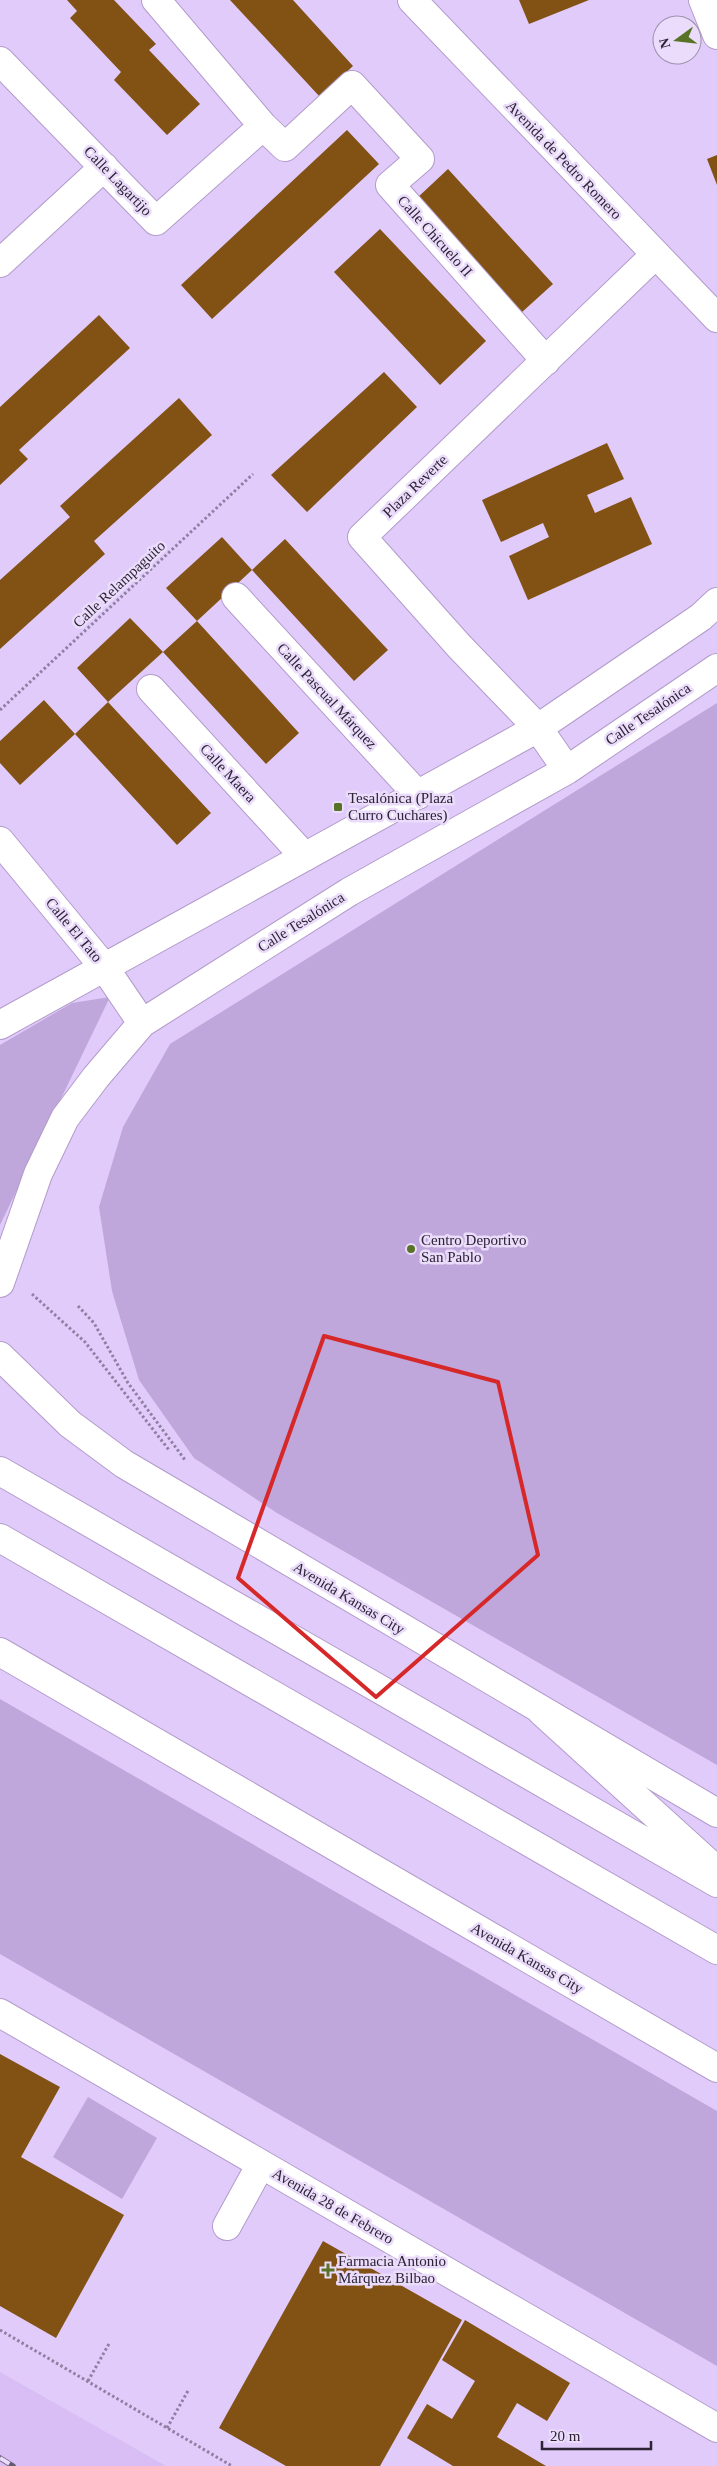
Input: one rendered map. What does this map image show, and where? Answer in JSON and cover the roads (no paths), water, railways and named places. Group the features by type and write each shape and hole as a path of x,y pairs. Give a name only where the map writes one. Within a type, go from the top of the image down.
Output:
{"street":[{"name":"Calle Chicuelo II","path":"156,0 263,126 285,147 352,85 420,159 390,185 546,361"},
{"name":"Avenida de Pedro Romero","path":"412,0 717,318"},
{"path":"703,0 717,35"},
{"name":"Calle Lagartijo","path":"0,61 156,221 263,126"},
{"path":"0,263 104,167"},
{"name":"Plaza Reverte","path":"538,728 459,646 362,537 655,255"},
{"name":"Calle Pascual Márquez","path":"236,598 418,795"},
{"path":"0,1025 538,728 701,617 717,602"},
{"name":"Calle Tesalónica","path":"2,1276 38,1174 66,1118 96,1077 142,1023 349,892 567,770 717,668"},
{"name":"Calle Maera","path":"151,689 305,857"},
{"path":"538,728 567,770"},
{"name":"Calle El Tato","path":"0,841 104,967 142,1023"},
{"name":"Avenida Kansas City","path":"0,1356 70,1424 124,1464 717,1814"},
{"path":"0,1471 717,1883"},
{"path":"0,1538 717,1950"},
{"name":"Avenida Kansas City","path":"0,1652 717,2068"},
{"path":"542,1712 717,1871"},
{"name":"Avenida 28 de Febrero","path":"0,2013 717,2428"},
{"path":"228,2226 261,2164"}],"railway":[{"path":"0,2458 13,2466"}],"place":[{"name":"Tesalónica (Plaza Curro Cuchares)","path":"338,807"},
{"name":"Centro Deportivo San Pablo","path":"411,1249"},
{"name":"Farmacia Antonio Márquez Bilbao","path":"328,2270"}]}
